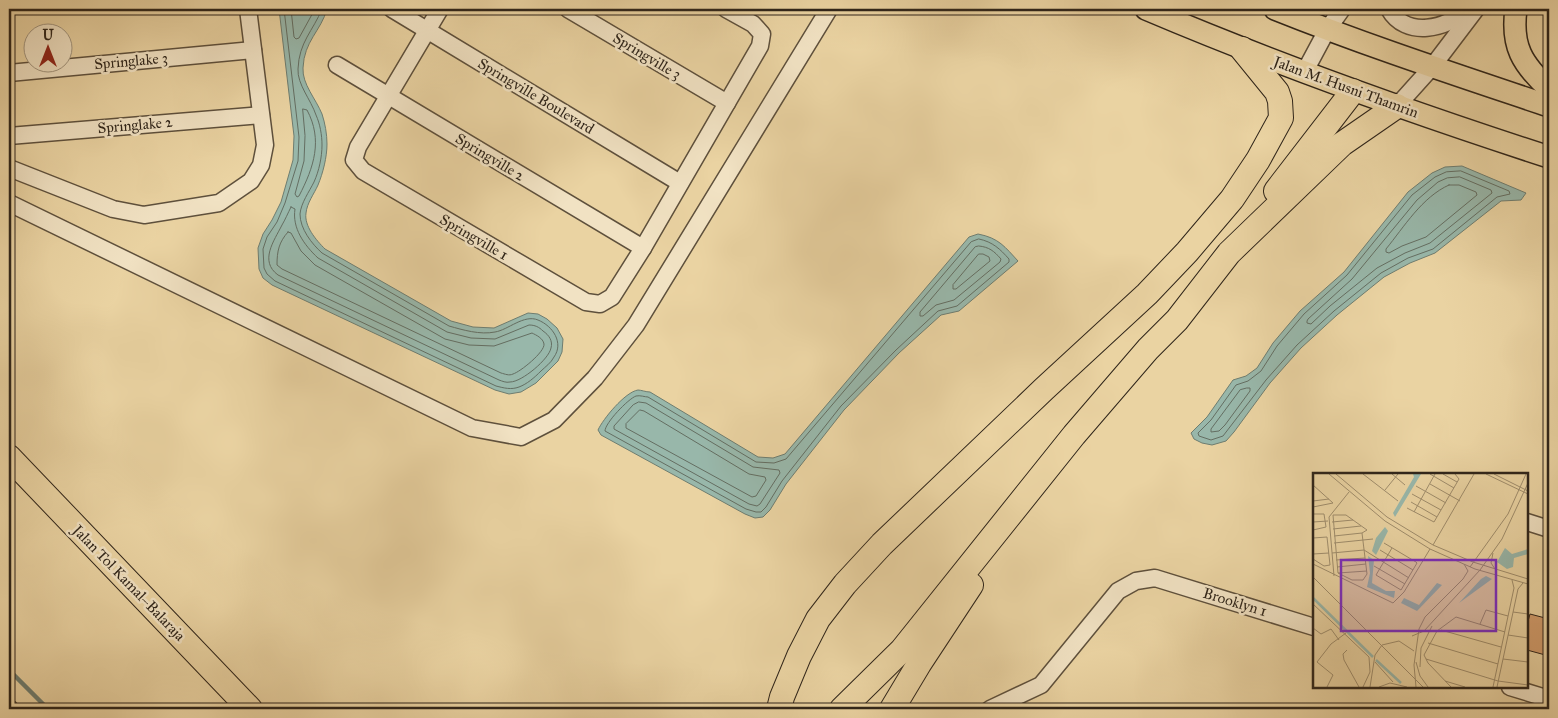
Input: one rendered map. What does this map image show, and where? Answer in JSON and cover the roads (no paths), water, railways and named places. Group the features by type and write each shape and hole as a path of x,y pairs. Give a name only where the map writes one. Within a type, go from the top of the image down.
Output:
{"highway":[{"path":"779,709 799,656 818,619 845,584 882,544 1044,389 1166,276 1232,199 1266,147 1281,118 1280,101 1277,92 1242,49"},
{"path":"842,709 902,650 1074,435 1148,349 1177,320 1352,91"},
{"path":"1229,253 1342,144 1397,106"},
{"path":"892,709 924,656 1074,435"},
{"name":"Jalan Tol Kamal–Balaraja","path":"9,457 250,709"}],"main road":[{"name":"Jalan M. Husni Thamrin","path":"1146,9 1242,49 1352,91 1549,157"},
{"path":"1275,9 1327,30 1549,106"},
{"path":"1516,9 1516,37 1522,60 1549,88"}],"street":[{"path":"9,168 113,209 144,215 219,202 251,181 261,165 264,146 248,9"},
{"name":"Springville Boulevard","path":"392,9 680,183"},
{"path":"388,96 440,9"},
{"name":"Springville 3","path":"568,9 726,104"},
{"path":"643,248 760,46 762,34 753,24 726,9"},
{"path":"9,203 472,428 520,437 554,420 595,378 636,325 829,9"},
{"path":"1304,73 1327,30 1342,9"},
{"path":"1389,9 1393,16 1403,24 1417,28 1428,28 1450,22 1460,17 1468,9"},
{"path":"1397,106 1432,67 1476,9"},
{"name":"Springlake 3","path":"9,73 253,50"},
{"name":"Springville 2","path":"337,65 643,248"},
{"name":"Springville 1","path":"388,96 358,147 354,160 363,171 586,302 600,304 612,297 643,248"},
{"name":"Springlake 2","path":"9,136 261,114"},
{"path":"1528,522 1549,529"},
{"name":"Brooklyn 1","path":"999,708 1041,685 1118,591 1136,581 1155,578 1313,627"},
{"path":"1513,688 1549,699"}],"water":[{"path":"279,9 327,9 306,50 303,68 307,86 322,114 327,140 323,170 306,213 307,223 315,237 325,249 451,321 473,327 494,328 528,313 538,314 547,319 557,328 563,339 562,352 558,361 536,383 521,392 509,394 495,390 272,285 263,278 259,269 258,248 263,234 281,202 293,160 294,136"},
{"path":"1462,166 1526,193 1521,200 1501,201 1435,253 1410,263 1384,277 1337,315 1301,348 1270,383 1226,441 1212,445 1194,439 1191,433 1207,417 1233,380 1246,376 1257,368 1273,343 1300,311 1344,272 1408,192 1432,173 1445,167"},
{"path":"978,234 991,238 1005,247 1018,261 959,311 941,315 899,353 844,410 786,484 770,510 763,517 755,518 745,514 601,435 598,430 609,413 621,401 639,390 650,392 758,457 773,458 785,454 969,237"}],"waterway":[{"path":"9,670 48,709"}]}
